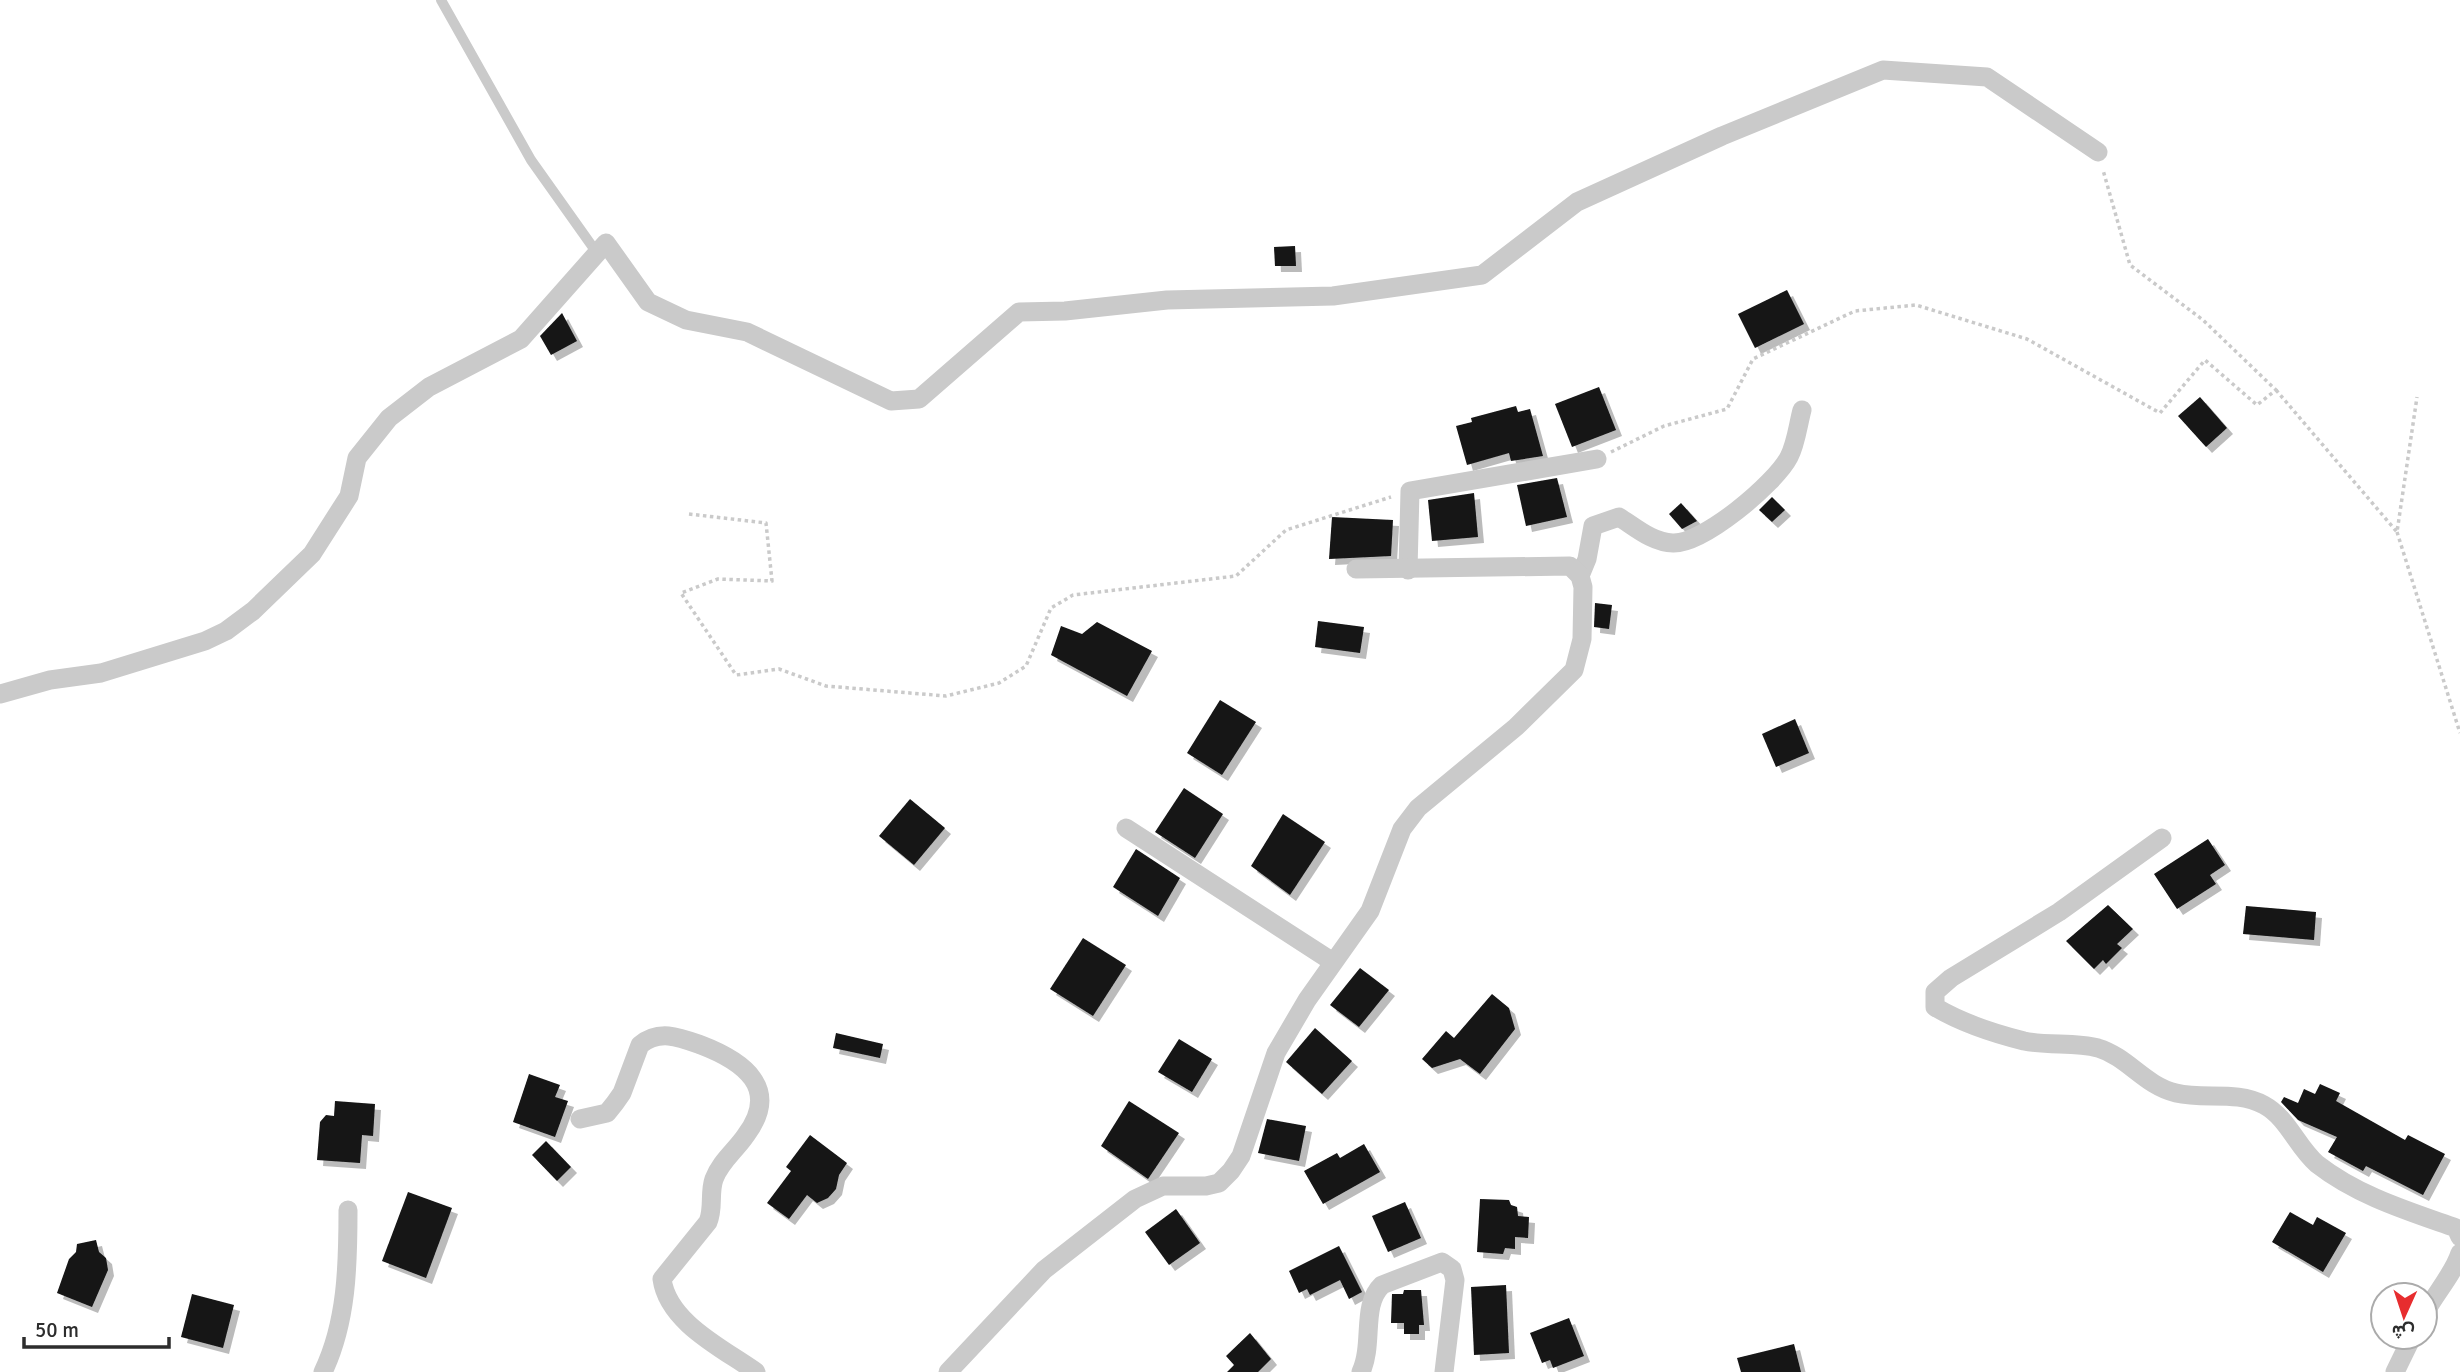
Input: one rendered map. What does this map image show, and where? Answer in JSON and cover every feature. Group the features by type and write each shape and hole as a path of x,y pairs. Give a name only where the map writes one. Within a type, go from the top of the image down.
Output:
{"street":[{"path":"0,694 50,680 101,673 205,641 226,631 253,611 312,554 349,496 357,458 389,418 429,387 521,339 606,243 649,302 686,320 747,332 891,401 910,400 919,399 1019,312 1065,311 1167,300 1333,296 1482,275 1577,202 1721,136 1882,70 1987,77 2098,152"},
{"path":"948,1372 1044,1270 1135,1199 1163,1186 1206,1186 1219,1183 1231,1171 1241,1156 1276,1053 1333,962 1370,911 1402,829 1418,808 1516,727 1574,670 1582,639 1580,576 1587,559 1592,526 1619,517 1646,535 1673,544 1704,534 1759,491 1789,458 1802,410"},
{"path":"1408,570 1410,491 1597,459"},
{"path":"1356,569 1558,565 1570,566 1580,576"},
{"path":"1126,828 1333,962"},
{"path":"2162,838 2059,912 1951,978 1935,992 1935,1007 2025,1041 2097,1048 2120,1057 2156,1085 2175,1093 2246,1097 2266,1106 2317,1164 2395,1208 2456,1228 2460,1237"},
{"path":"580,1119 607,1113 622,1093 640,1045 660,1034 683,1038 719,1052 746,1068 757,1084 760,1099 756,1118 714,1180 712,1212 708,1222 662,1279 664,1295 682,1318 756,1372"},
{"path":"323,1372 333,1349 341,1315 348,1262 348,1210"},
{"path":"2439,1288 2457,1264 2460,1253"},
{"path":"1362,1372 1369,1351 1369,1310 1374,1294 1382,1285 1442,1262 1452,1269 1455,1280 1444,1372"},
{"path":"2395,1372 2405,1351"}],"lane":[{"path":"441,0 531,160 597,253"}],"path":[{"path":"2098,152 2130,265 2203,320 2276,390 2397,532 2460,733"},
{"path":"1597,459 1664,426 1727,409 1753,359 1855,311 1916,305 2027,339 2160,413 2205,359 2257,405 2276,390"},
{"path":"2397,532 2417,397"},
{"path":"688,514 766,523 772,581 718,579 681,593 736,675 779,669 825,685 946,696 999,683 1026,666 1051,608 1073,595 1236,576 1286,530 1410,491"}],"building":[{"path":"1295,246 1296,266 1275,266 1274,247"},
{"path":"1787,290 1804,324 1755,348 1738,314"},
{"path":"562,313 577,341 551,355 540,336"},
{"path":"1599,387 1616,430 1572,447 1555,404"},
{"path":"2200,397 2227,428 2206,447 2178,416"},
{"path":"1516,406 1518,412 1530,409 1543,456 1511,461 1509,453 1467,465 1456,426 1472,422 1471,418"},
{"path":"1557,478 1567,517 1526,526 1517,485"},
{"path":"1474,493 1478,537 1432,541 1428,500"},
{"path":"1772,497 1785,510 1772,522 1759,510"},
{"path":"1681,503 1697,521 1682,529 1669,514"},
{"path":"1332,517 1393,520 1391,556 1329,559"},
{"path":"1595,603 1612,605 1609,629 1594,627"},
{"path":"1318,621 1364,627 1360,653 1315,647"},
{"path":"1097,622 1152,651 1127,696 1051,655 1061,626 1082,634"},
{"path":"1220,700 1256,722 1222,775 1187,753"},
{"path":"1795,719 1809,753 1776,767 1762,734"},
{"path":"1184,788 1223,814 1195,858 1155,832"},
{"path":"910,799 945,828 914,865 879,836"},
{"path":"1283,814 1325,842 1290,895 1251,866"},
{"path":"2208,839 2225,865 2210,875 2216,884 2177,909 2154,874"},
{"path":"1136,849 1180,878 1158,916 1113,887"},
{"path":"2108,905 2133,929 2117,944 2122,948 2106,964 2103,960 2094,969 2066,941"},
{"path":"2246,906 2316,912 2314,940 2243,934"},
{"path":"1083,938 1126,965 1093,1016 1050,989"},
{"path":"1360,968 1389,990 1359,1027 1330,1005"},
{"path":"1492,994 1509,1008 1515,1029 1480,1074 1460,1059 1432,1068 1422,1059 1446,1031 1454,1038"},
{"path":"1315,1028 1352,1061 1322,1094 1286,1062"},
{"path":"836,1033 883,1044 880,1058 833,1048"},
{"path":"1179,1039 1212,1059 1192,1092 1158,1072"},
{"path":"529,1074 560,1085 555,1097 568,1101 555,1137 513,1122"},
{"path":"2320,1084 2340,1093 2336,1101 2405,1140 2408,1135 2445,1154 2423,1195 2366,1166 2363,1171 2328,1152 2337,1137 2298,1120 2281,1102 2284,1097 2298,1103 2304,1089 2315,1094"},
{"path":"335,1101 375,1104 373,1136 362,1135 360,1163 317,1160 320,1122 326,1115 334,1116"},
{"path":"1129,1101 1179,1133 1148,1179 1101,1146"},
{"path":"1267,1119 1306,1126 1299,1161 1258,1153"},
{"path":"810,1135 847,1163 839,1175 836,1189 828,1198 817,1203 807,1195 789,1219 767,1203 791,1171 786,1167"},
{"path":"546,1141 571,1167 557,1181 532,1155"},
{"path":"1364,1144 1380,1172 1323,1204 1304,1171 1337,1153 1340,1158"},
{"path":"408,1192 452,1208 426,1278 382,1261"},
{"path":"1480,1199 1509,1200 1511,1205 1517,1207 1518,1216 1529,1217 1528,1238 1515,1237 1515,1249 1505,1248 1503,1254 1477,1252"},
{"path":"1405,1202 1421,1238 1388,1252 1372,1216"},
{"path":"1176,1209 1200,1243 1169,1265 1145,1232"},
{"path":"2290,1212 2313,1225 2317,1217 2346,1233 2323,1272 2272,1242"},
{"path":"96,1240 99,1252 106,1258 108,1270 92,1307 57,1293 77,1244"},
{"path":"1339,1246 1362,1292 1349,1299 1340,1280 1310,1295 1307,1289 1299,1293 1289,1271"},
{"path":"1506,1285 1509,1353 1474,1355 1471,1287"},
{"path":"1404,1290 1421,1290 1424,1325 1419,1325 1419,1334 1404,1334 1404,1323 1391,1323 1392,1294 1403,1294"},
{"path":"192,1294 234,1305 223,1348 181,1337"},
{"path":"1569,1318 1584,1356 1553,1368 1550,1360 1542,1363 1530,1333"},
{"path":"1250,1333 1271,1359 1258,1372 1227,1372 1234,1365 1226,1356"},
{"path":"1794,1344 1801,1372 1741,1372 1737,1358"}]}
